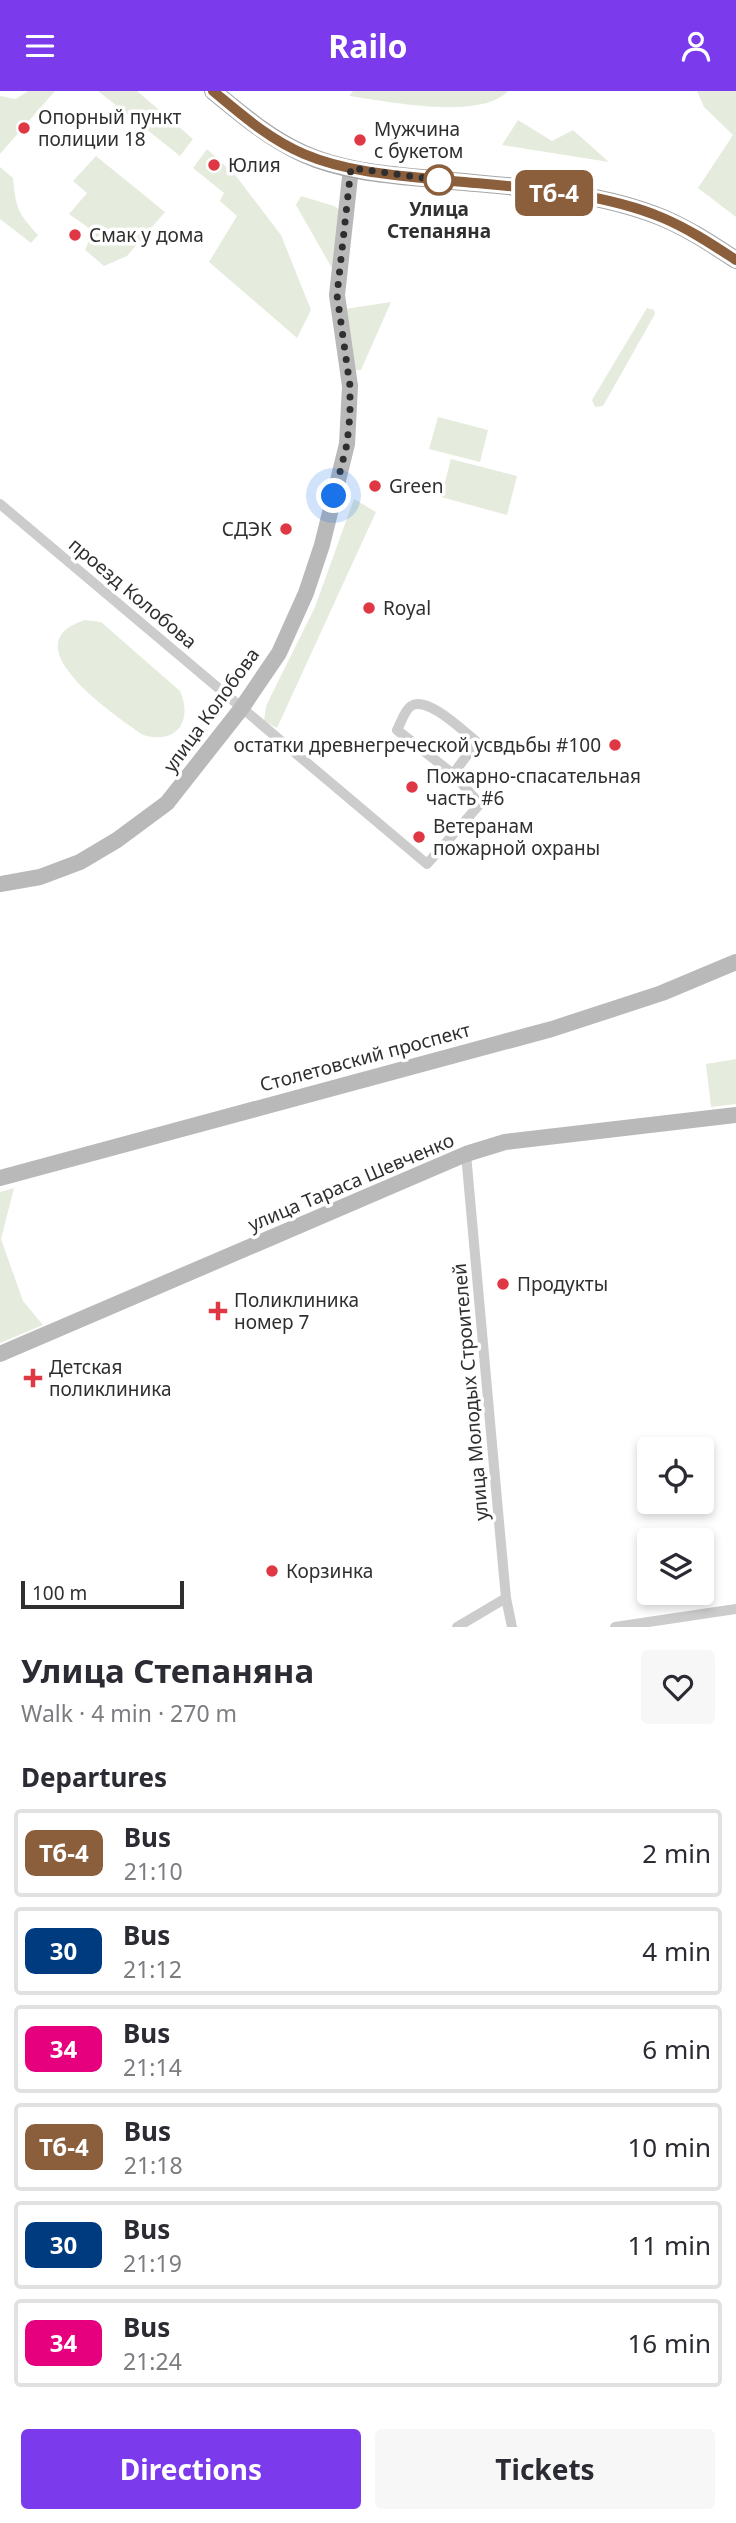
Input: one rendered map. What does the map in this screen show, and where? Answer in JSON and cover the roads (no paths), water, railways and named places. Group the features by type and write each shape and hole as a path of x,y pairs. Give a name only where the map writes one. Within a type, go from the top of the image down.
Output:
{"main road":[{"path":"213,91 262,131 305,155 351,168 576,196 621,205 660,217 684,228 736,261"}],"street":[{"name":"улица Колобова","path":"0,884 40,877 80,862 145,821 167,803 242,709 279,653 306,593 322,545 347,444 350,386 337,295 351,168"},
{"name":"проезд Колобова","path":"0,504 130,611 426,865 480,804 453,774"},
{"path":"418,703 429,705 477,742 453,774 397,730 408,708 418,703"},
{"name":"Столетовский проспект","path":"0,1178 552,1029 662,993 736,962"},
{"name":"улица Тараса Шевченко","path":"0,1354 466,1154 505,1142 736,1115"},
{"name":"улица Молодых Строителей","path":"466,1154 506,1598 512,1627"},
{"path":"457,1627 506,1598"},
{"path":"615,1627 736,1610"}],"place":[{"name":"Опорный пункт полиции 18","path":"24,128"},
{"name":"Мужчина с букетом","path":"360,140"},
{"name":"Юлия","path":"214,165"},
{"name":"Улица Степаняна","path":"439,180"},
{"name":"Смак у дома","path":"75,235"},
{"name":"Green","path":"375,486"},
{"name":"СДЭК","path":"286,529"},
{"name":"Royal","path":"369,608"},
{"name":"остатки древнегреческой усвдьбы #100","path":"615,745"},
{"name":"Пожарно-спасательная часть #6","path":"412,787"},
{"name":"Ветеранам пожарной охраны","path":"419,837"},
{"name":"Продукты","path":"503,1284"},
{"name":"Поликлиника номер 7","path":"218,1311"},
{"name":"Детская поликлиника","path":"33,1378"},
{"name":"Корзинка","path":"272,1571"}]}
